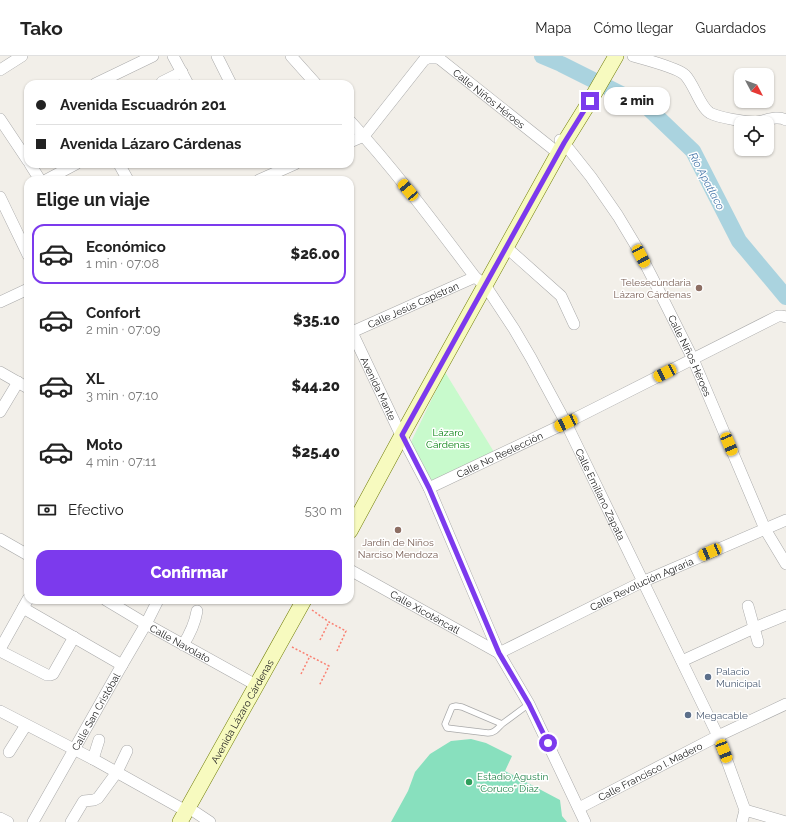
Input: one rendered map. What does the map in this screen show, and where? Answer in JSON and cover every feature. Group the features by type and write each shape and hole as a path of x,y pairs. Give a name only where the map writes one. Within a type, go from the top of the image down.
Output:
{"main road":[{"path":"354,508 399,431 480,282 613,57"},
{"path":"480,282 506,247 559,146"},
{"path":"354,523 399,431"},
{"name":"Avenida Lázaro Cárdenas","path":"223,753 256,686 307,604"},
{"name":"Avenida Lázaro Cárdenas","path":"188,817 223,753 288,645 308,604"}],"street":[{"path":"0,70 22,56"},
{"path":"103,80 153,56"},
{"path":"173,56 186,80"},
{"path":"217,56 229,80"},
{"path":"291,56 312,80"},
{"path":"633,56 684,73 703,105 710,113 736,120 756,122 774,118 783,118 786,120"},
{"path":"354,140 364,136 424,60 437,57"},
{"name":"Calle Niños Héroes","path":"437,57 559,146 592,177 636,246 693,358 764,529 786,564"},
{"path":"166,80 182,72"},
{"path":"0,119 24,155"},
{"name":"Calle Emiliano Zapata","path":"354,125 426,212 480,282 514,329 531,358 566,423 718,736 746,810"},
{"path":"53,176 67,168"},
{"path":"275,172 285,168"},
{"path":"0,197 24,247"},
{"path":"506,247 561,296 574,324"},
{"name":"Calle Jesús Capistran","path":"354,329 480,282"},
{"path":"0,302 24,291"},
{"name":"Calle No Reelección","path":"429,488 566,423 778,316 786,316"},
{"name":"Avenida Mante","path":"354,336 399,431 429,488 499,653 529,704 585,822"},
{"path":"0,372 23,385 0,412"},
{"name":"Calle Revolución Agraria","path":"499,653 642,582 786,520"},
{"path":"0,539 24,553"},
{"name":"Calle Xicoténcatl","path":"354,572 499,653"},
{"path":"25,604 0,650 47,675 50,675 53,674 74,637"},
{"path":"27,604 74,637 122,665"},
{"name":"Calle Navolato","path":"113,604 256,686"},
{"name":"Calle San Cristóbal","path":"33,822 156,604"},
{"path":"748,606 758,642"},
{"path":"183,645 191,632 197,611"},
{"path":"682,661 786,615"},
{"name":"Calle Francisco I. Madero","path":"579,808 718,736 786,704"},
{"path":"0,710 117,772 188,817 210,822"},
{"path":"9,752 26,725"},
{"path":"93,759 100,740"},
{"path":"71,822 84,801 98,798 117,772 127,751"},
{"path":"742,822 746,810 786,822"},
{"path":"0,818 8,822"}],"lane":[{"path":"502,724 462,707 456,706 452,707 445,724 447,728 492,733 529,704"}],"path":[{"path":"309,604 329,622 346,631 336,651"},
{"path":"320,640 329,622"},
{"path":"288,645 329,666 319,686"},
{"path":"301,674 310,656"}],"green space":[{"name":"Lázaro Cárdenas","path":"445,372 494,452 431,481 411,442"},
{"name":"Estadio Agustín “Coruco” Díaz","path":"471,739 486,743 512,756 505,771 560,800 562,816 567,822 391,822 408,791 415,772 430,754 451,741"}],"waterway":[{"name":"Río Apatlaco","path":"542,56 647,107 693,151 739,241 786,297"}],"place":[{"name":"Telesecundaria Lázaro Cárdenas","path":"699,288"},
{"name":"Jardín de Niños Narciso Mendoza","path":"398,530"},
{"name":"Palacio Municipal","path":"708,677"},
{"name":"Megacable","path":"688,715"},
{"name":"Estadio Agustín “Coruco” Díaz","path":"469,782"}],"route":[{"path":"548,743 529,704 499,653 429,488 402,435 564,143 590,101"}]}
